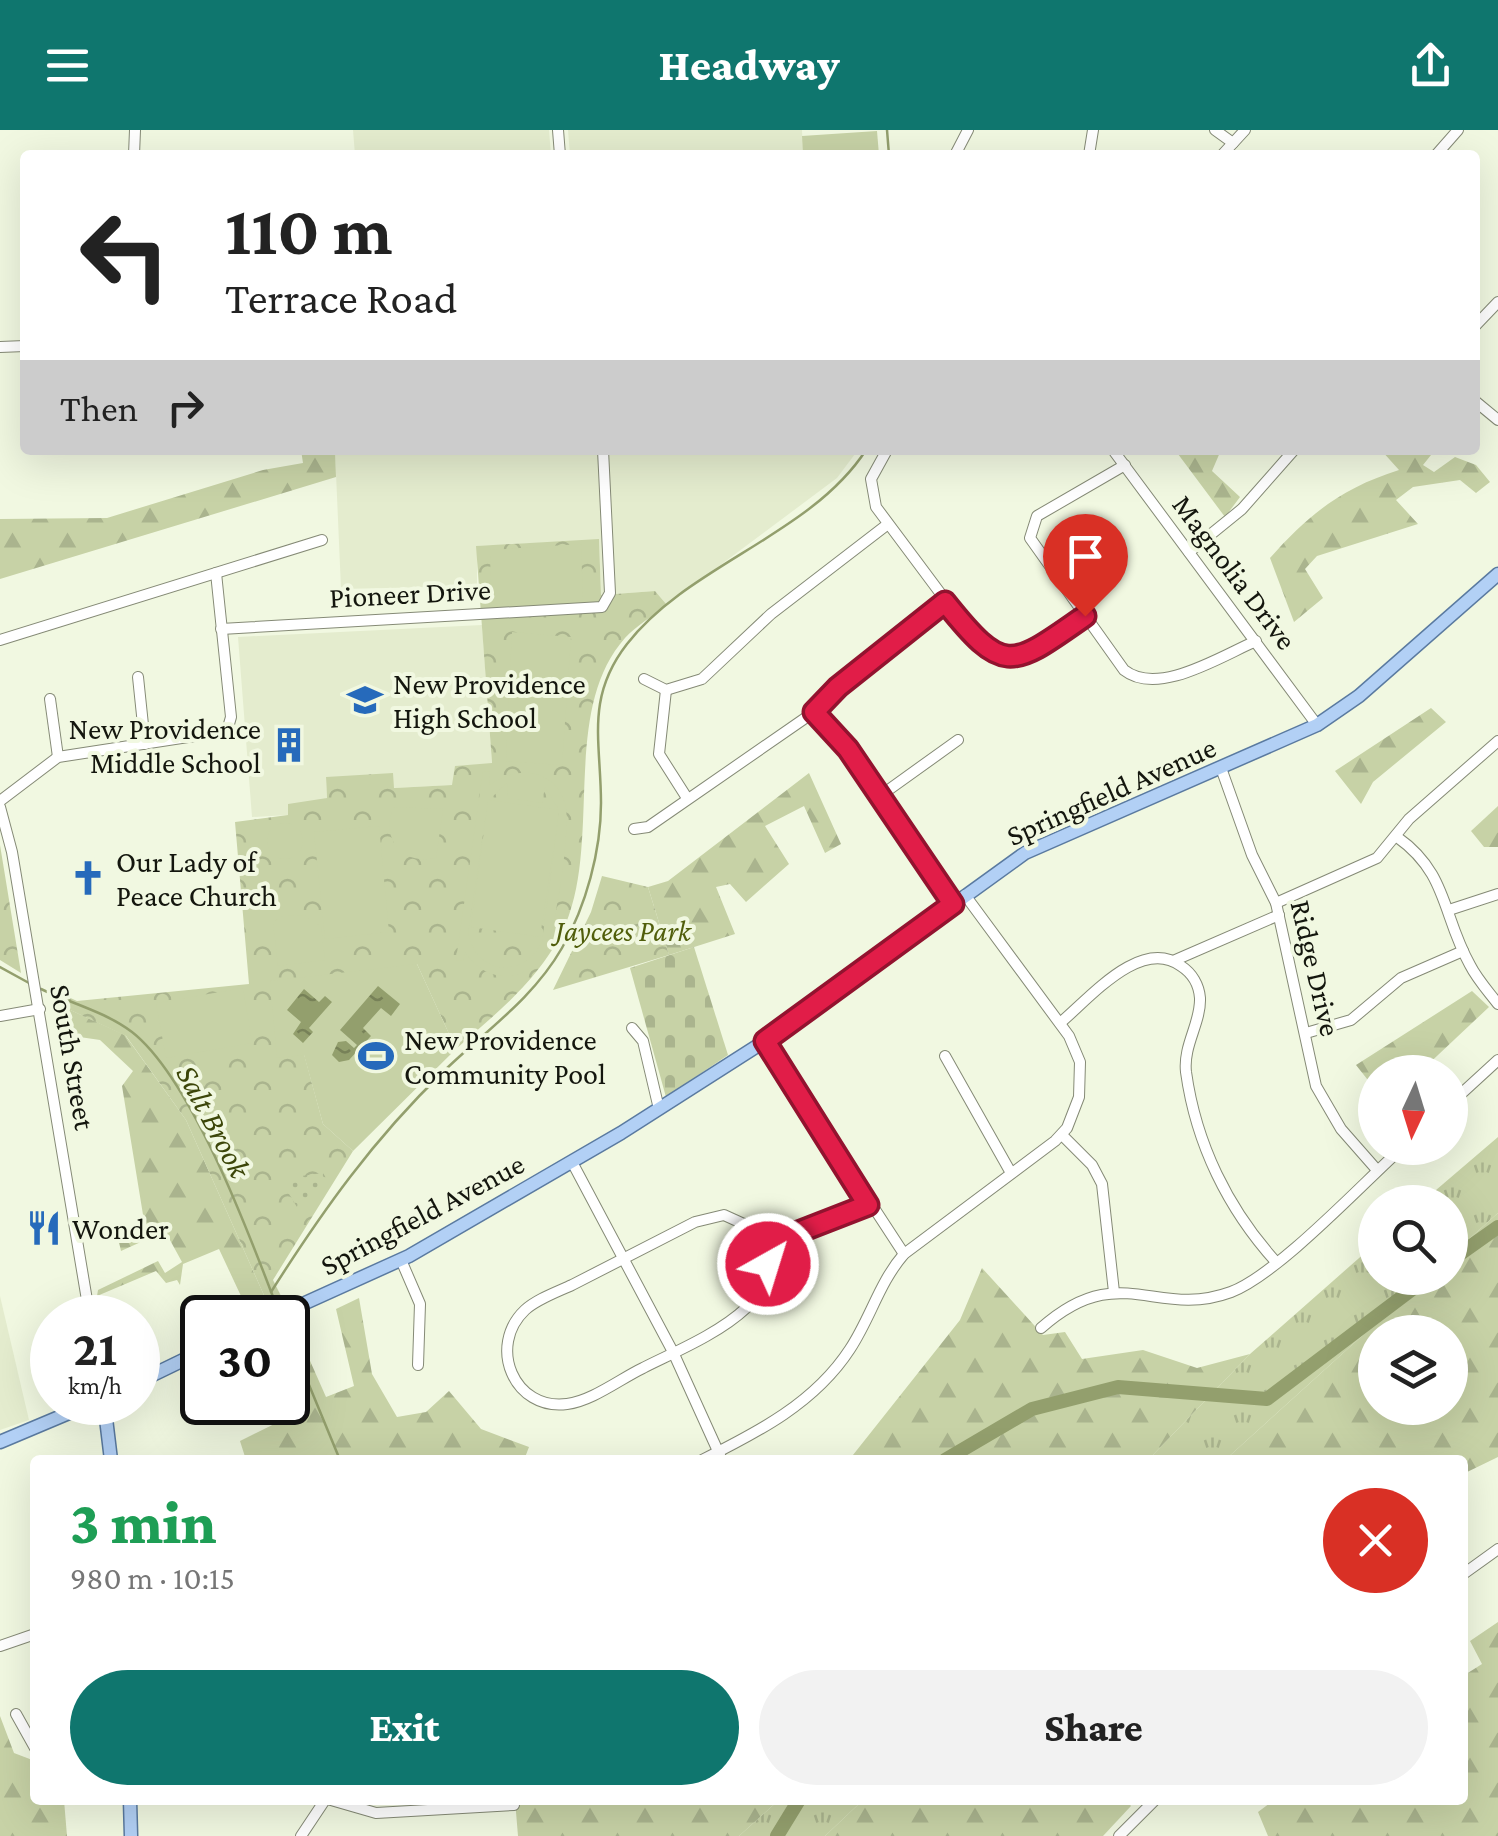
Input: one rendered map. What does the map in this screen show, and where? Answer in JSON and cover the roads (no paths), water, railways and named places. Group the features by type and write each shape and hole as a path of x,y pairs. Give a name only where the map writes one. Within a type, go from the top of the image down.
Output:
{"main road":[{"name":"Springfield Avenue","path":"310,1301 401,1260 659,1109 765,1041 965,895 1046,842 1316,725 1359,696 1498,574"},
{"path":"0,1442 40,1425"},
{"path":"107,1425 110,1455"},
{"path":"130,1805 132,1836"}],"street":[{"path":"1214,130 1233,143"},
{"path":"1227,150 1245,130"},
{"path":"1440,150 1458,130"},
{"path":"1480,321 1498,302"},
{"name":"Pioneer Drive","path":"221,629 602,606 610,593 603,455"},
{"path":"883,455 875,466 871,486 874,501 979,645 1004,656 1032,653 1085,616"},
{"name":"Magnolia Drive","path":"1116,455 1316,725"},
{"path":"1189,552 1242,509 1290,455"},
{"path":"1124,465 1043,512 1030,530 1035,550 1124,670 1145,680 1160,680 1256,641"},
{"path":"644,679 666,690 702,679 771,614 888,524"},
{"path":"0,640 322,540"},
{"path":"0,804 58,756 218,735 231,722 216,573"},
{"path":"634,829 648,827 814,712 838,687 945,602"},
{"path":"138,677 145,744"},
{"path":"666,690 659,754 687,798"},
{"path":"50,700 58,756"},
{"path":"814,712 880,796 953,904"},
{"path":"880,796 958,740"},
{"path":"1276,902 1369,864 1409,819 1498,741"},
{"name":"Ridge Drive","path":"1221,768 1252,855 1276,902 1316,1086 1330,1114 1377,1170"},
{"name":"South Street","path":"0,804 40,1006 86,1295"},
{"path":"1396,837 1428,864 1464,951 1498,1004"},
{"path":"1448,910 1498,894"},
{"path":"721,1455 784,1415 822,1384 850,1348 888,1273 904,1254 1062,1135 1077,1105 1081,1072 1076,1050 965,895"},
{"path":"1060,1023 1134,963 1152,958 1174,961 1279,915"},
{"path":"1306,1032 1351,1020 1401,978 1464,951"},
{"path":"1174,961 1192,976 1199,992 1186,1067 1214,1170 1244,1227 1276,1262"},
{"path":"0,1016 40,1006"},
{"path":"632,1028 643,1041 659,1109"},
{"path":"765,1041 868,1205 904,1254"},
{"path":"945,1056 1011,1172"},
{"path":"1468,1088 1498,1060"},
{"path":"1062,1135 1092,1165 1102,1184 1114,1292"},
{"path":"572,1162 673,1352 719,1455"},
{"path":"1040,1328 1076,1302 1114,1292 1175,1299 1213,1297 1248,1284 1383,1165"},
{"path":"765,1245 868,1205"},
{"path":"715,1216 749,1223 765,1245 767,1272 746,1309 673,1352 572,1404 539,1402 517,1384 507,1363 511,1330 532,1305 715,1216"},
{"path":"401,1260 420,1304 418,1366"},
{"path":"1468,1570 1498,1548"},
{"path":"0,1646 30,1636"},
{"path":"16,1714 30,1739"},
{"path":"300,1836 324,1805"},
{"path":"346,1805 376,1813 432,1805"},
{"path":"1119,1836 1149,1805"}],"water":[{"path":"378,986 400,1004 391,1016 381,1008 363,1028 371,1036 349,1060 339,1062 332,1055 338,1042 346,1041 354,1048 357,1045 340,1030"},
{"path":"304,989 319,1002 325,996 332,1002 309,1028 313,1032 303,1043 293,1034 301,1022 287,1010"}],"waterway":[{"path":"887,130 889,150"},
{"path":"271,1292 372,1150 443,1072 537,984 571,932 585,896 598,840 600,702 605,683 627,644 682,592 814,505 862,455"},
{"name":"Salt Brook","path":"0,967 29,983"},
{"name":"Salt Brook","path":"41,989 122,1025 154,1054 176,1085 217,1161 272,1295"},
{"path":"1468,1248 1498,1227"},
{"path":"954,1455 1032,1409 1118,1387 1267,1399 1405,1295"},
{"name":"Salt Brook","path":"310,1387 338,1455"},
{"path":"777,1836 796,1805"}],"place":[{"name":"New Providence High School","path":"365,700"},
{"name":"New Providence Middle School","path":"289,745"},
{"name":"Our Lady of Peace Church","path":"88,878"},
{"name":"New Providence Community Pool","path":"376,1056"},
{"name":"Wonder","path":"44,1228"}],"park label":[{"name":"Jaycees Park","path":"623,930"}]}
